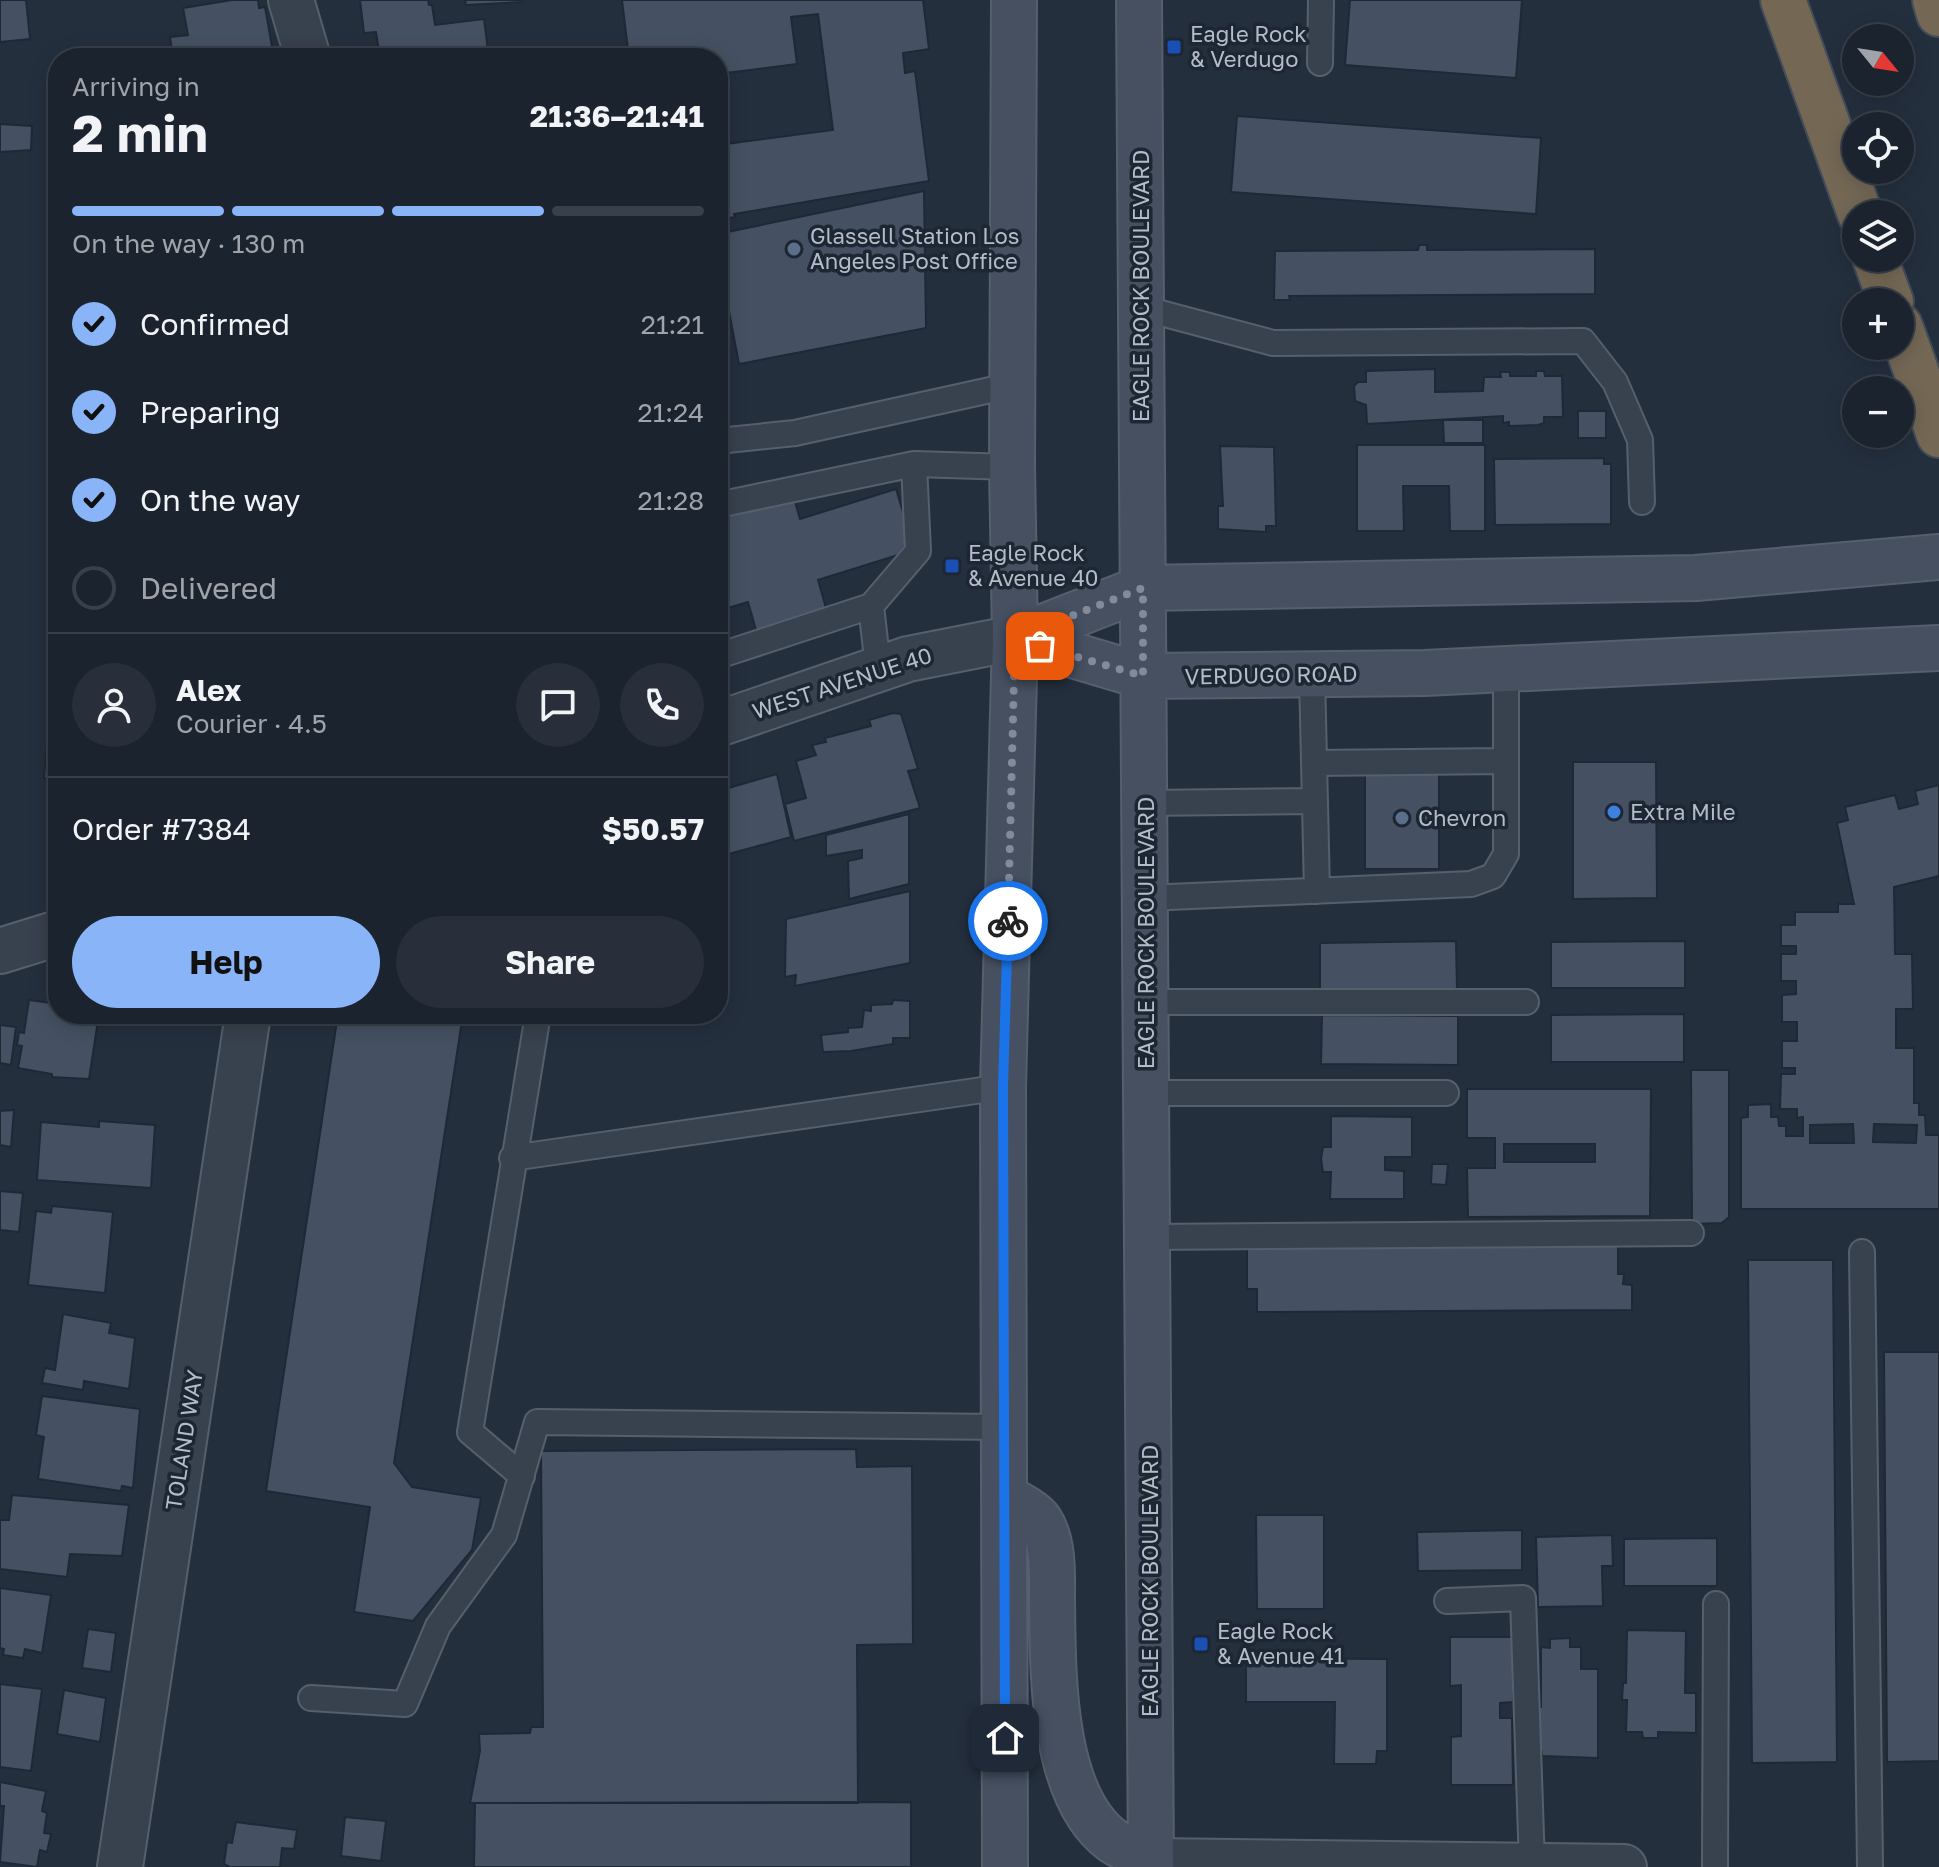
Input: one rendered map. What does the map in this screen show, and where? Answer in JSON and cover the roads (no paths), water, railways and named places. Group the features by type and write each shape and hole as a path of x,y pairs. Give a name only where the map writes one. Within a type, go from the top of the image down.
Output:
{"highway":[{"path":"1783,0 1855,200"},
{"path":"1935,0 1939,14"},
{"path":"1912,360 1939,435"}],"main road":[{"path":"1005,1867 1003,1087 1015,638 1012,467 1014,0"},
{"name":"EAGLE ROCK BOULEVARD","path":"1139,0 1151,1864"},
{"path":"1015,638 1143,588 1696,578 1939,557"},
{"name":"VERDUGO ROAD","path":"1015,638 1143,676 1506,669 1939,648"},
{"path":"1005,1497 1039,1519 1046,1537 1051,1563 1053,1695 1059,1733 1080,1801 1112,1840 1151,1864"}],"street":[{"path":"291,0 305,48"},
{"name":"WEST AVENUE 40","path":"728,720 878,667 1015,638"},
{"path":"0,951 48,936"},
{"name":"TOLAND WAY","path":"120,1867 246,1024"},
{"path":"1151,1864 1624,1867"}],"lane":[{"path":"1320,63 1321,0"},
{"path":"1142,308 1273,343 1583,341 1615,382 1640,440 1642,502"},
{"path":"728,440 795,433 1013,385"},
{"path":"728,503 914,464 1012,467"},
{"path":"728,653 871,606 918,551 914,464"},
{"path":"871,606 878,667"},
{"path":"1146,898 1471,884 1493,876 1506,854 1506,669"},
{"path":"1312,674 1317,891"},
{"path":"1314,763 1506,761"},
{"path":"1145,803 1315,801"},
{"path":"1147,1002 1526,1002"},
{"path":"522,1476 470,1432 512,1158 536,1024"},
{"path":"512,1158 1003,1087"},
{"path":"1147,1093 1446,1093"},
{"path":"1148,1237 1691,1233"},
{"path":"1862,1252 1870,1867"},
{"path":"311,1698 405,1704 438,1626 504,1535 537,1422 1004,1427"},
{"path":"1447,1601 1523,1598 1532,1866"},
{"path":"1715,1867 1716,1604"}],"place":[{"name":"Eagle Rock & Verdugo","path":"1174,47"},
{"name":"Glassell Station Los Angeles Post Office","path":"794,249"},
{"name":"Eagle Rock & Avenue 40","path":"952,566"},
{"name":"Extra Mile","path":"1614,812"},
{"name":"Chevron","path":"1402,818"},
{"name":"Eagle Rock & Avenue 41","path":"1201,1644"}]}
